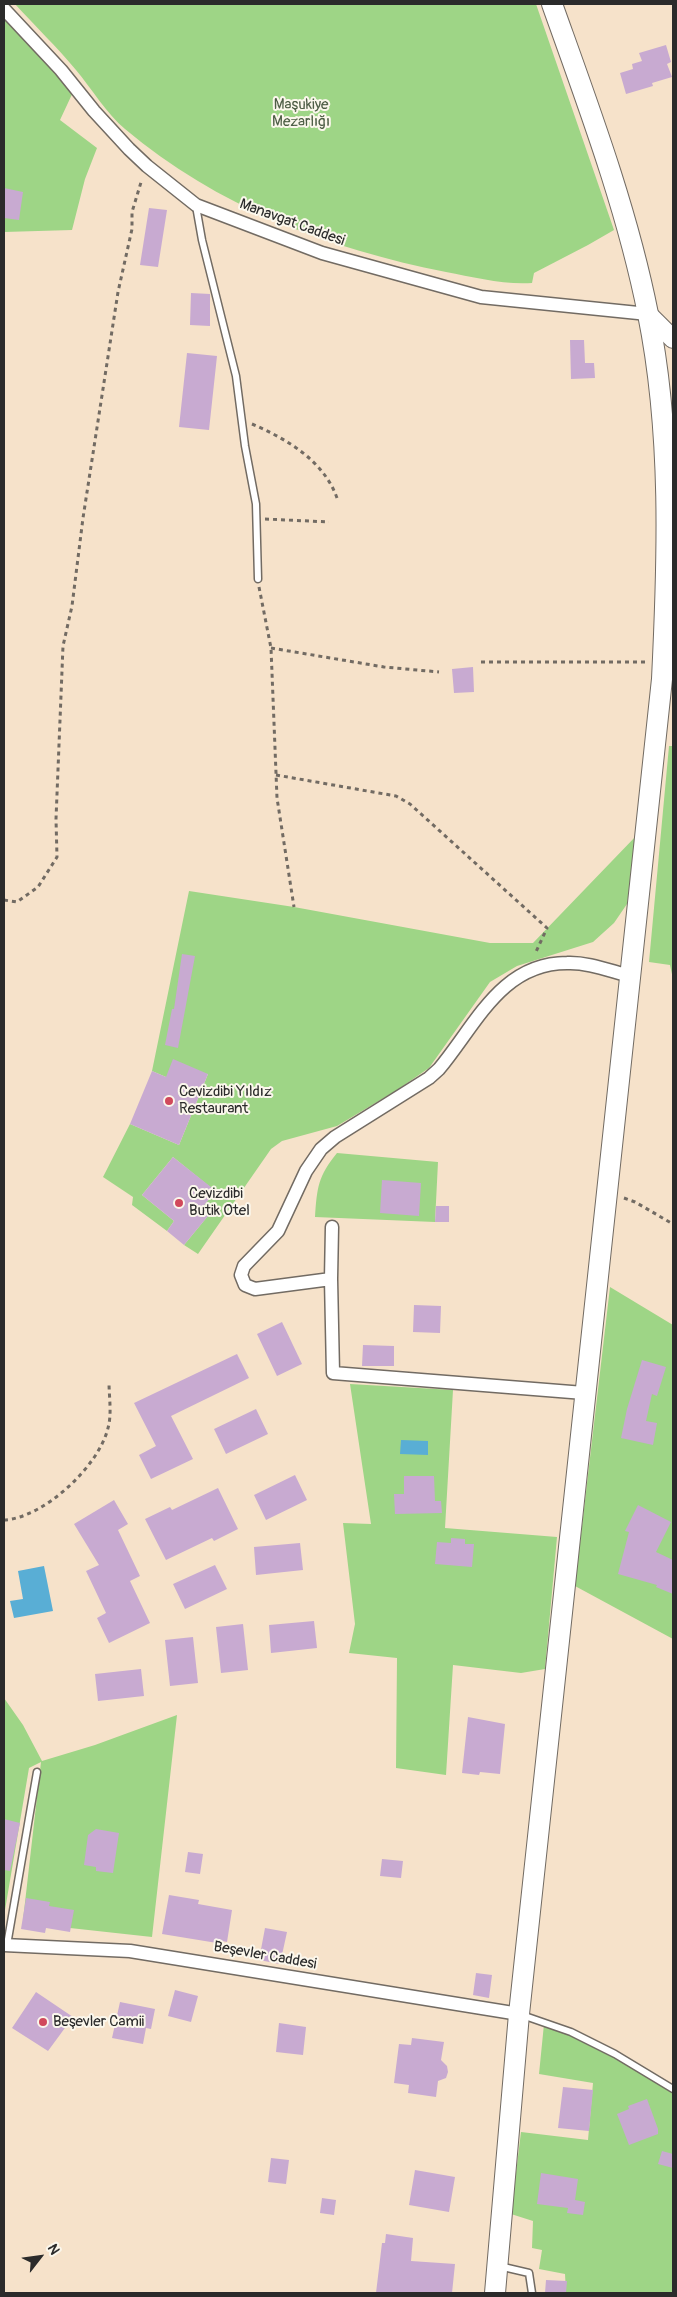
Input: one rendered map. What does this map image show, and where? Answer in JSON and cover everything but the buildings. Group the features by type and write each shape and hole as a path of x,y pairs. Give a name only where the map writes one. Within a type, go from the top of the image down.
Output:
{"main road":[{"path":"495,2293 519,2014 630,976 662,662 667,591 664,446 658,380 648,314 620,204 552,4"}],"street":[{"name":"Manavgat Caddesi","path":"4,10 61,70 94,111 147,166 196,205 322,253 481,297 648,314"},
{"path":"648,314 673,339"},
{"path":"331,1279 255,1289 246,1285 241,1276 244,1266 278,1231 306,1171 320,1149 335,1137 429,1078 450,1056 507,983 531,969 543,964 569,962 630,976"},
{"path":"332,1227 333,1373 584,1393"},
{"name":"Beşevler Caddesi","path":"5,1945 130,1950 519,2014"}],"lane":[{"path":"196,205 202,240 236,376 256,518 258,580"},
{"path":"5,1945 37,1772"},
{"path":"519,2014 571,2032 615,2054 673,2089"},
{"path":"497,2266 529,2273 532,2293"}],"path":[{"path":"4,900 17,902 26,896 38,886 57,857 56,819 64,646 72,606 83,518 115,311 132,229 132,212 147,166"},
{"path":"242,420 276,434 309,458 324,472 332,485 336,498"},
{"path":"256,518 329,522"},
{"path":"258,580 271,648 277,798 294,907"},
{"path":"271,648 384,667 439,672"},
{"path":"481,662 662,662"},
{"path":"276,775 396,796 410,804 547,928 531,969"},
{"path":"606,1191 635,1202 673,1224"},
{"path":"4,1520 22,1516 47,1503 80,1476 96,1455 108,1428 110,1382"}],"green space":[{"name":"Maşukiye Mezarlığı","path":"15,4 536,4 614,230 534,273 532,283 511,283 446,272 359,251 317,237 276,221 197,181 125,129 118,123 69,61"},
{"path":"4,18 74,90 60,120 97,148 85,179 72,230 4,232"},
{"path":"669,746 673,746 673,979 670,965 649,962"},
{"path":"637,835 627,904 614,923 593,942 517,966 490,982 429,1068 397,1090 337,1126 282,1141 271,1149 198,1254 184,1245 207,1217 200,1210 215,1191 173,1157 142,1195 174,1221 167,1231 132,1205 133,1197 103,1177 130,1124 179,1145 208,1074 166,1077 152,1071 189,891 294,907 490,943 533,943"},
{"path":"337,1153 438,1162 435,1222 315,1217 322,1176"},
{"path":"610,1287 673,1325 673,1639 575,1586"},
{"path":"350,1384 453,1390 445,1528 557,1537 545,1669 521,1673 453,1665 446,1775 396,1768 397,1658 349,1653 355,1624 343,1523 371,1524"},
{"path":"4,1698 23,1725 42,1761 95,1745 177,1715 152,1937 70,1928 23,1920 41,1762 29,1768 4,1916"},
{"path":"544,2024 571,2032 673,2089 673,2293 566,2293 565,2274 539,2269 542,2250 532,2248 533,2221 511,2214 521,2132 588,2140 593,2083 539,2074"}],"water":[{"path":"401,1440 428,1441 428,1455 400,1454"},
{"path":"44,1566 53,1611 14,1618 10,1601 23,1599 18,1571"}],"place":[{"name":"Cevizdibi Yıldız Restaurant","path":"169,1101"},
{"name":"Cevizdibi Butik Otel","path":"179,1203"},
{"name":"Beşevler Camii","path":"43,2022"}]}
